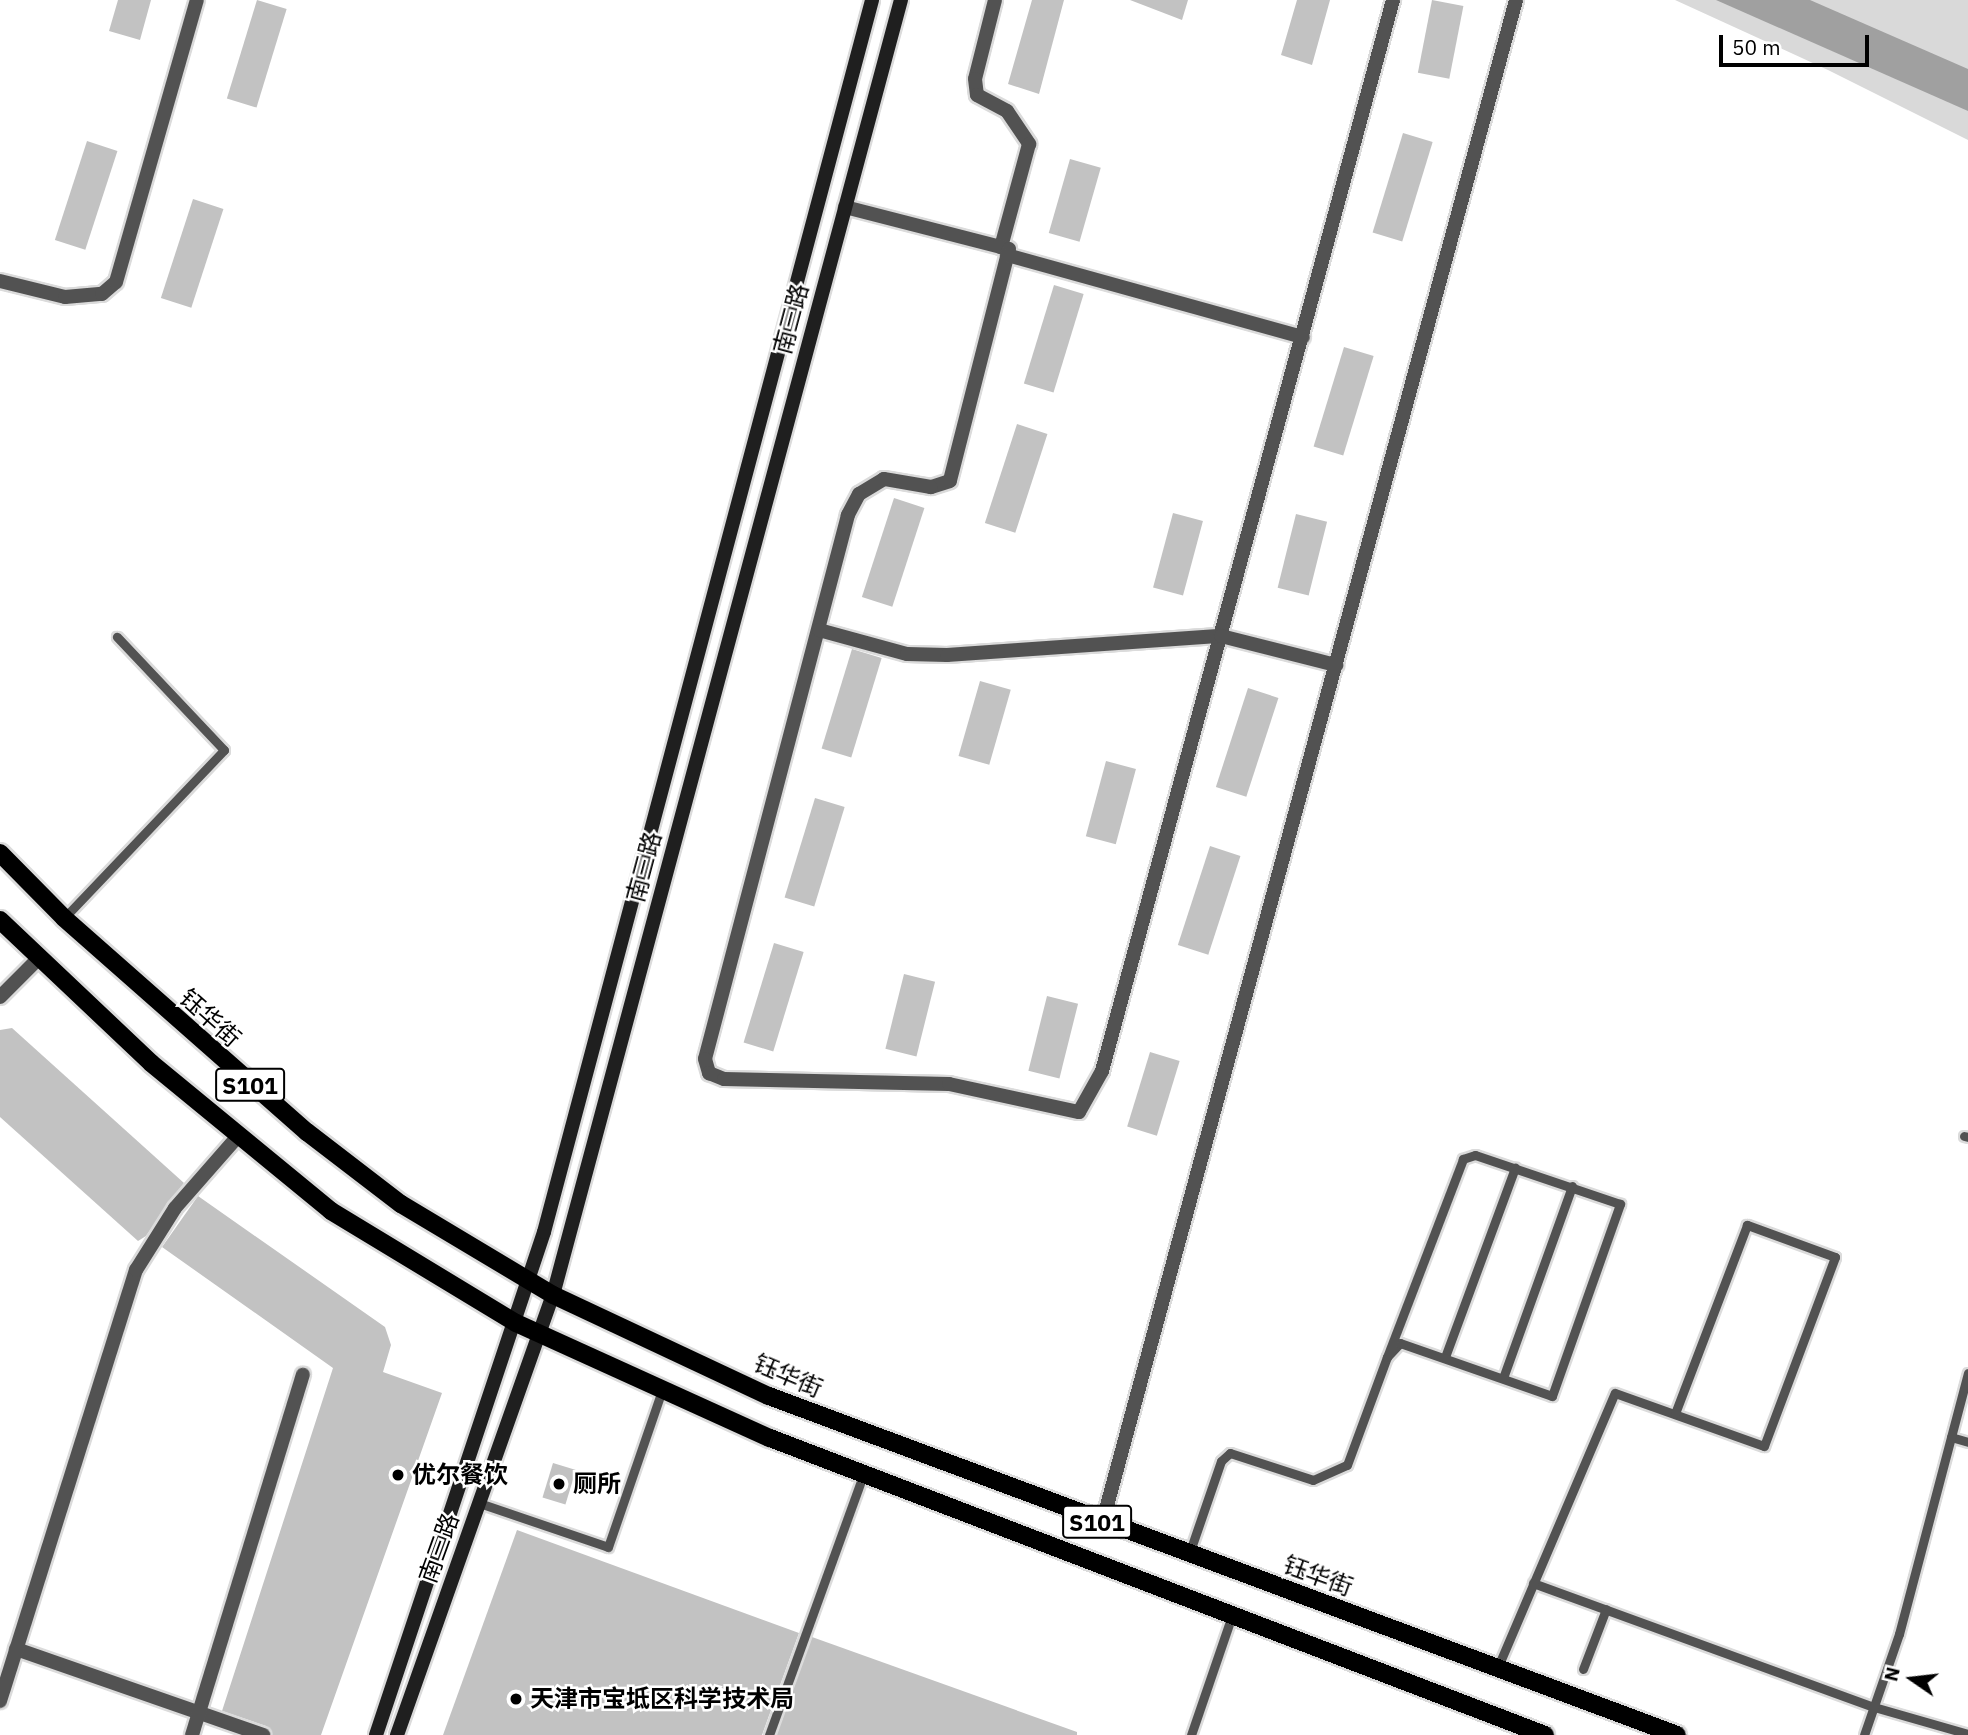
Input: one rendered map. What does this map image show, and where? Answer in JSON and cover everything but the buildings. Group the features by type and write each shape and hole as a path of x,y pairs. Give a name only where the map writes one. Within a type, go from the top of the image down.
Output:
{"main road":[{"name":"钰华街","path":"0,853 64,918 307,1132 401,1203 553,1295 769,1396 1102,1524 1677,1735"},
{"name":"S101","path":"0,920 38,959 238,1136 342,1218 516,1324 661,1393 863,1475 1231,1618 1545,1735"}],"street":[{"path":"0,281 87,297 116,282 197,0"},
{"name":"南三路","path":"376,1735 529,1282 872,0"},
{"name":"南三路","path":"397,1735 553,1295 901,0"},
{"path":"995,0 975,79 977,95 1007,111 1029,144 950,481 931,487 884,479 859,494 819,630 705,1059 709,1073 724,1079 950,1084 1065,1114 1079,1112 1102,1071 1393,0"},
{"path":"1102,1524 1516,0"},
{"path":"845,206 1303,337"},
{"path":"819,630 907,654 947,655 1221,636 1336,666"},
{"path":"0,997 38,959"},
{"path":"0,1701 136,1270 175,1208 238,1136"},
{"path":"192,1735 303,1376"},
{"path":"16,1649 263,1735"}],"lane":[{"path":"64,918 224,750 117,637"},
{"path":"1189,1554 1221,1461 1230,1453 1313,1480 1347,1465 1452,1173 1475,1156 1620,1204 1560,1389 1552,1396 1400,1343 1387,1357"},
{"path":"1445,1357 1515,1168"},
{"path":"1503,1378 1572,1186"},
{"path":"1497,1669 1615,1393 1764,1446 1835,1257 1747,1226 1675,1414"},
{"path":"1864,1735 1968,1373"},
{"path":"479,1503 608,1547 661,1393"},
{"path":"1951,1437 1968,1441"},
{"path":"769,1735 863,1475"},
{"path":"1533,1583 1874,1707 1968,1734"},
{"path":"1583,1669 1606,1609"},
{"path":"1191,1735 1231,1618"}],"shaded area":[{"path":"1675,0 1968,0 1968,140 1828,70"},
{"path":"1716,0 1810,0 1968,69 1968,111"}],"place":[{"name":"优尔餐饮","path":"398,1475"},
{"name":"厕所","path":"559,1484"},
{"name":"天津市宝坻区科学技术局","path":"516,1699"}]}
